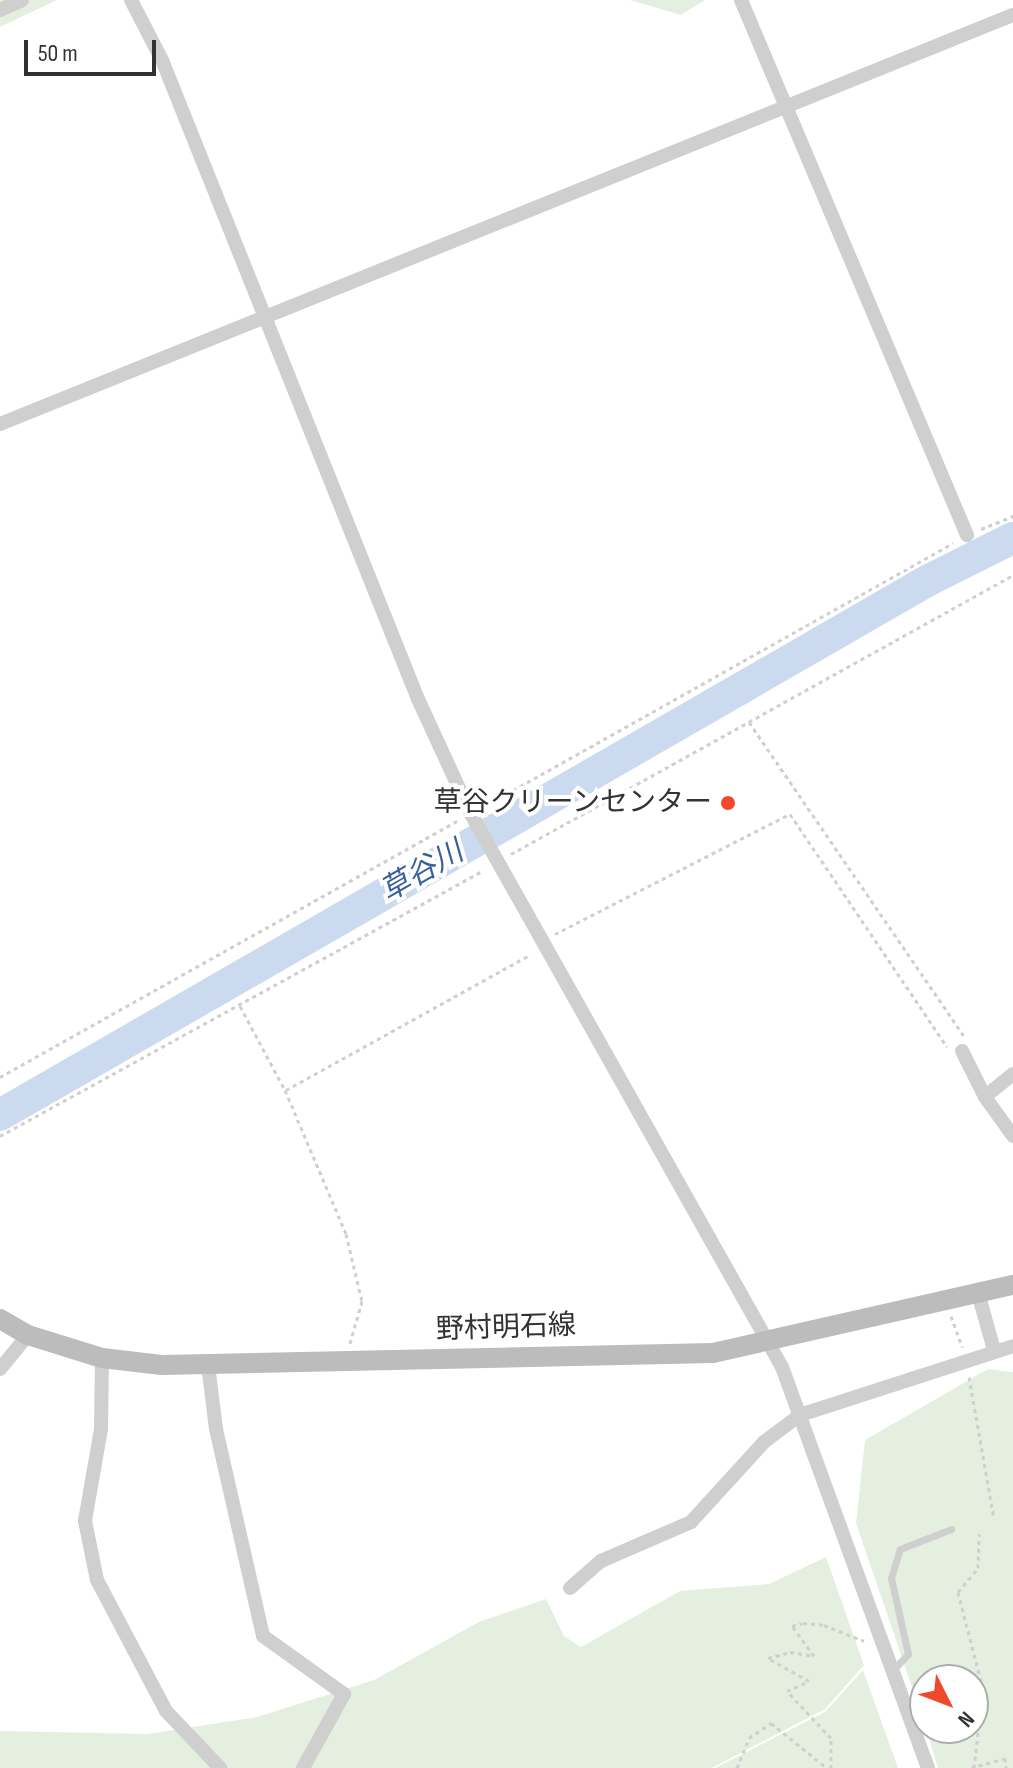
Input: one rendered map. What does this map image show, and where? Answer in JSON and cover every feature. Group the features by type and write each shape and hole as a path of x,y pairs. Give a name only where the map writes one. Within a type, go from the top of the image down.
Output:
{"main road":[{"name":"野村明石線","path":"0,1319 28,1335 102,1358 208,1365 713,1353 1013,1285"}],"street":[{"path":"0,10 22,0"},
{"path":"131,0 162,60 418,699 471,814 769,1342 800,1415 928,1768"},
{"path":"741,0 967,535"},
{"path":"0,424 1013,15"},
{"path":"962,1051 985,1097 1013,1136"},
{"path":"985,1097 1013,1074"},
{"path":"978,1293 994,1350"},
{"path":"0,1369 28,1335"},
{"path":"570,1588 601,1561 691,1522 764,1442 800,1415 1013,1346"},
{"path":"102,1358 101,1429 85,1521 97,1580 166,1711 220,1768"},
{"path":"208,1365 216,1429 263,1636 344,1694 303,1768"}],"lane":[{"path":"893,1670 904,1664 908,1654 891,1578 900,1549 951,1529"}],"path":[{"path":"0,1077 967,535 1013,516"},
{"path":"0,1136 1013,575"},
{"path":"285,1090 543,944 790,814 947,1047 962,1051 965,1036 749,721"},
{"path":"240,1004 285,1090 346,1234 362,1301 349,1347 335,1361"},
{"path":"946,1300 966,1361 994,1519"},
{"path":"979,1534 978,1568 958,1592 983,1689 973,1768 1005,1758 1006,1768"},
{"path":"829,1768 831,1738 787,1691 809,1681 768,1658 790,1652 814,1656 792,1626 803,1623 824,1625 871,1645"},
{"path":"737,1768 749,1738 771,1723 829,1768"}],"green space":[{"path":"0,0 57,0 0,27"},
{"path":"630,0 705,0 681,15"},
{"path":"988,1369 1013,1372 1013,1768 938,1768 931,1744 989,1744 989,1664 909,1664 909,1678 856,1523 865,1440"},
{"path":"826,1557 864,1665 825,1709 712,1768 0,1768 0,1731 147,1734 257,1717 374,1680 479,1622 546,1599 564,1636 581,1647 680,1591 769,1584"},
{"path":"863,1670 898,1768 715,1768 825,1712"}],"waterway":[{"name":"草谷川","path":"0,1115 929,580 1013,538"}],"place":[{"name":"草谷クリーンセンター","path":"728,803"}]}
